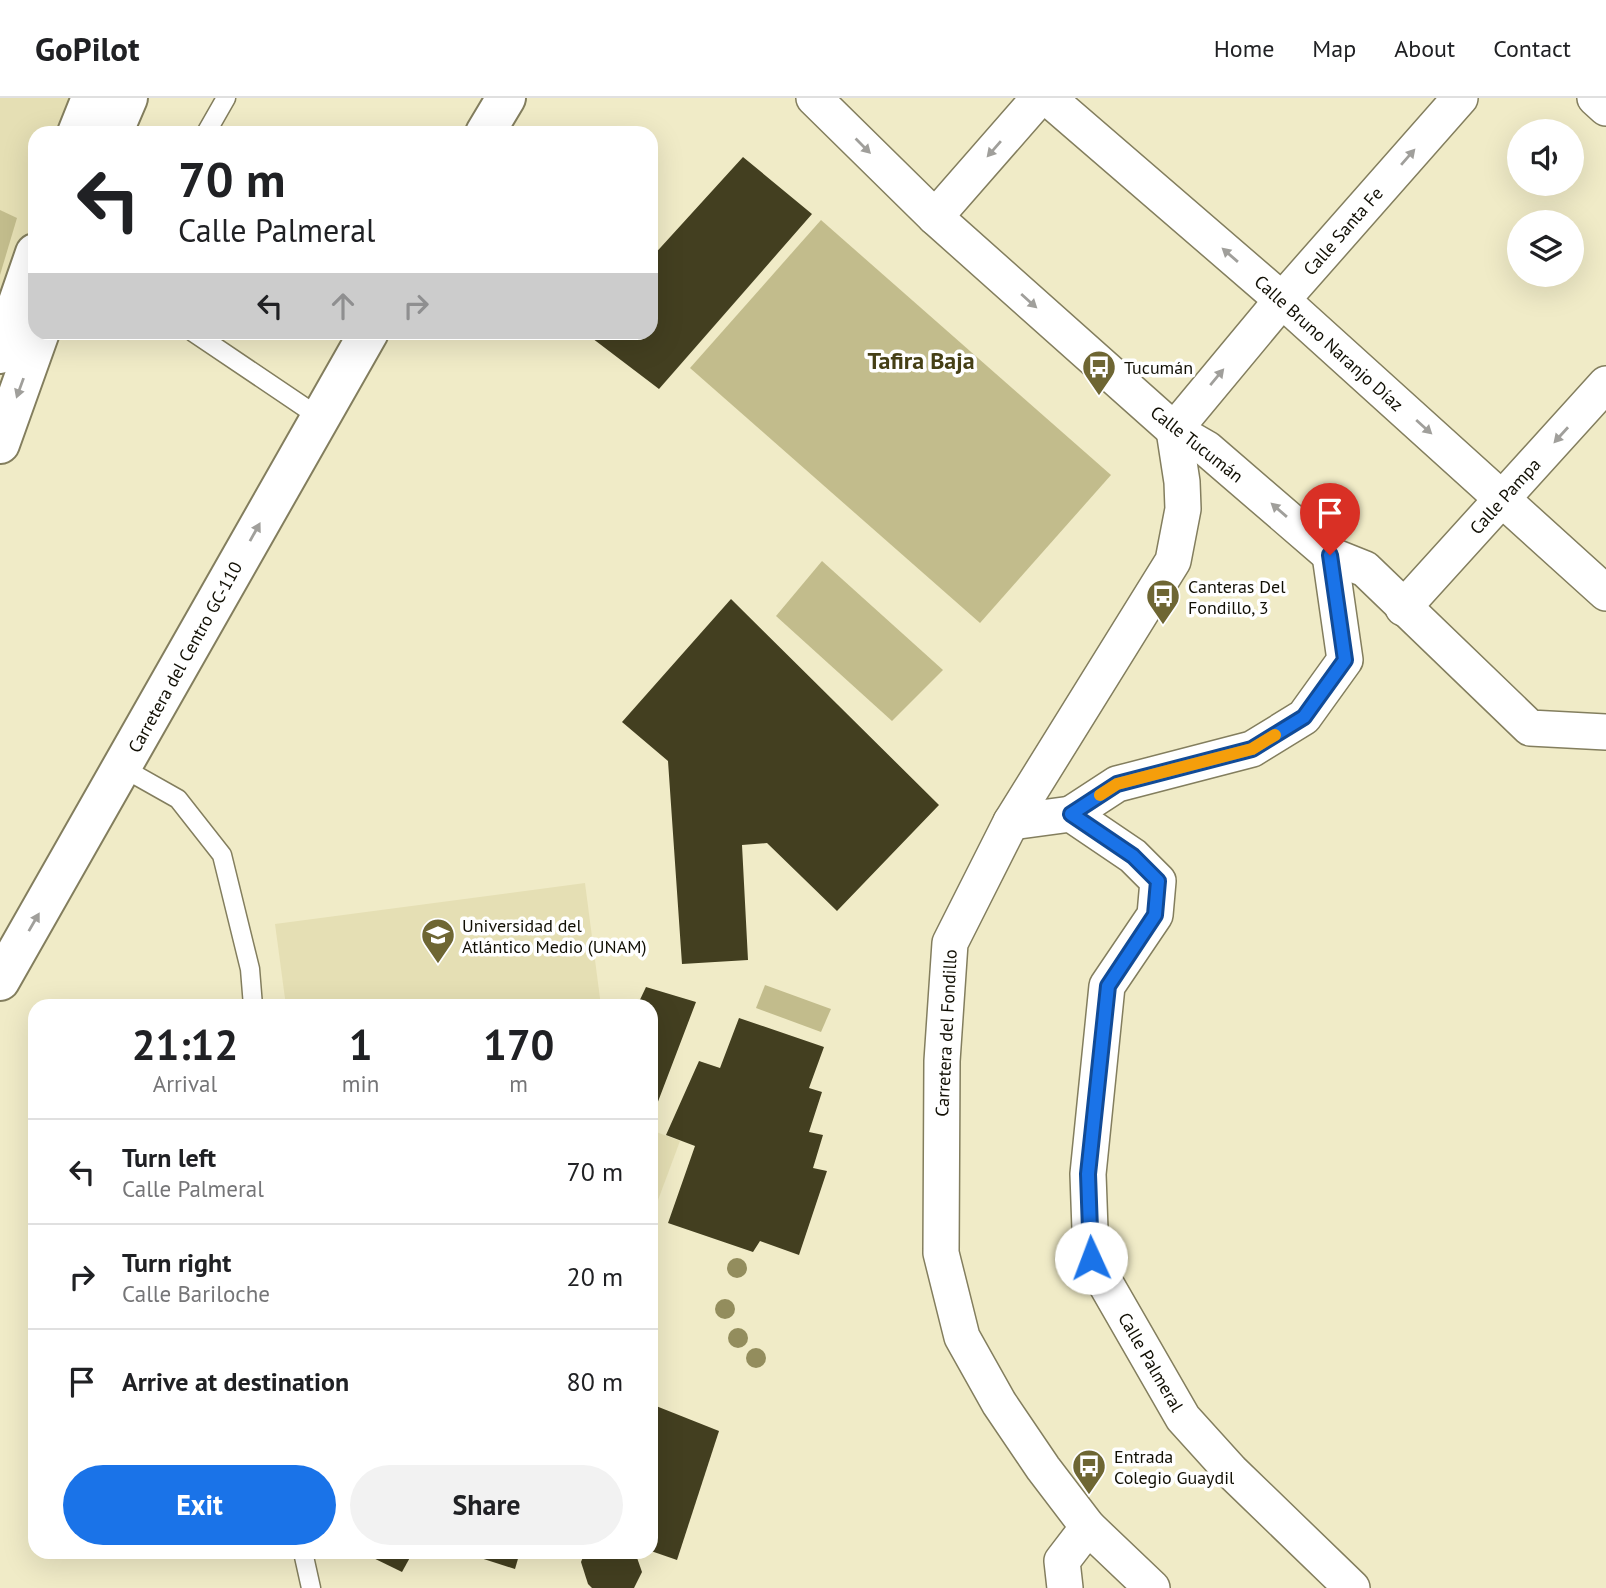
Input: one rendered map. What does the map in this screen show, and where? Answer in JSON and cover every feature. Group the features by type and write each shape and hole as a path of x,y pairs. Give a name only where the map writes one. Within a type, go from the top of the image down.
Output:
{"main road":[{"path":"80,126 91,98"},
{"path":"116,126 128,98"},
{"path":"489,126 506,98"},
{"path":"0,354 28,273"},
{"path":"0,444 37,340"},
{"name":"Carretera del Centro GC-110","path":"0,981 364,340"}],"street":[{"name":"Calle Tucumán","path":"814,98 935,217 1174,430 1207,449 1330,555 1365,569 1530,728 1606,732"},
{"path":"935,217 1039,98"},
{"name":"Calle Bruno Naranjo Díaz","path":"1048,98 1282,300 1606,593"},
{"name":"Calle Santa Fe","path":"1174,430 1282,300 1460,98"},
{"path":"1595,98 1606,108"},
{"name":"Calle Pampa","path":"1403,608 1606,384"},
{"name":"Carretera del Fondillo","path":"1152,1588 1088,1527 999,1403 962,1337 941,1253 942,1061 950,943 1011,822 1069,734 1173,562 1183,509 1174,430"},
{"path":"1011,822 1071,814 1117,784 1252,749 1304,717 1345,660 1330,555"},
{"name":"Calle Palmeral","path":"1071,814 1133,856 1158,881 1155,915 1108,986 1088,1174 1091,1258 1183,1418 1231,1471 1352,1588"},
{"path":"1065,1588 1062,1561 1088,1527"}],"lane":[{"path":"210,126 226,98"},
{"path":"205,340 319,417"},
{"path":"123,768 178,799 222,855 250,969 252,999"},
{"path":"305,1559 311,1588"}],"shaded area":[{"path":"0,98 90,98 80,126 28,126 28,283 0,367"},
{"path":"0,210 17,218 0,275"},
{"path":"821,220 1111,475 980,623 690,368"},
{"path":"822,561 943,670 892,721 776,616"},
{"name":"Universidad del Atlántico Medio (UNAM)","path":"585,883 600,999 285,999 275,924"},
{"path":"765,985 831,1009 821,1032 756,1008"},
{"path":"658,1133 680,1141 658,1200"}],"building":[{"path":"743,157 812,214 659,389 595,340 658,340 658,250"},
{"name":"Universidad del Atlántico Medio (UNAM)","path":"731,599 939,805 837,911 767,843 742,845 748,960 682,964 668,761 622,722"},
{"path":"646,987 696,1002 658,1102 658,999 640,999"},
{"path":"739,1018 824,1047 809,1088 822,1092 809,1132 823,1135 813,1168 827,1171 799,1255 760,1241 753,1252 668,1223 695,1146 666,1135 699,1061 720,1068"},
{"path":"658,1407 719,1431 677,1560 658,1553"},
{"path":"375,1559 409,1559 402,1572"},
{"path":"484,1559 518,1559 515,1569"},
{"path":"582,1559 637,1559 642,1572 634,1588 592,1588 588,1584"}],"slow traffic":[{"path":"1100,795 1117,784 1252,749 1275,735"}],"place":[{"name":"Tucumán","path":"1099,397"},
{"name":"Canteras Del Fondillo, 3","path":"1163,626"},
{"name":"Universidad del Atlántico Medio (UNAM)","path":"438,965"},
{"name":"Entrada Colegio Guaydil","path":"1089,1496"}],"district":[{"name":"Tafira Baja","path":"921,360"}],"route":[{"path":"1091,1258 1088,1174 1108,986 1155,915 1158,881 1133,856 1071,814 1117,784 1252,749 1304,717 1345,660 1330,555"}]}
